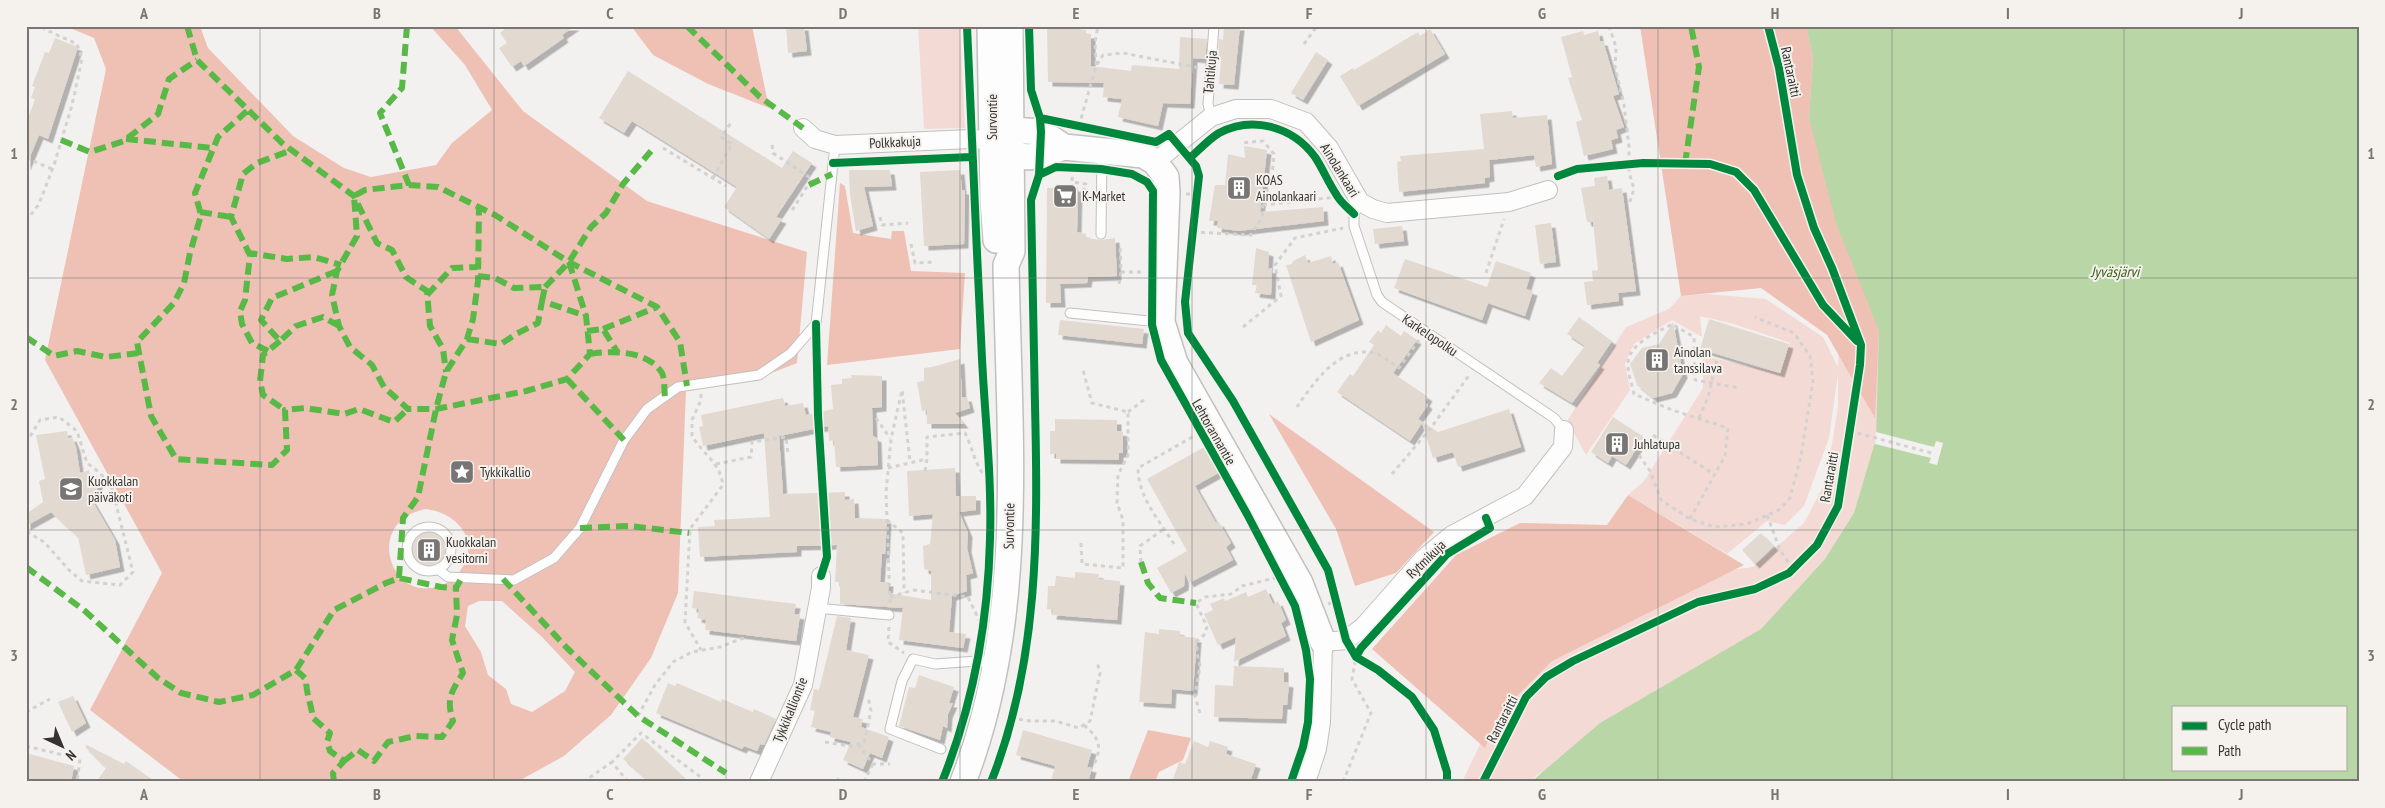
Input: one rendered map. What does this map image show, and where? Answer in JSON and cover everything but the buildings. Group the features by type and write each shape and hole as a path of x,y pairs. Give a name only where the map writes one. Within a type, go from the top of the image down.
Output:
{"main road":[{"name":"Survontie","path":"990,26 1005,142"},
{"name":"Survontie","path":"964,782 990,700 987,662 1006,593 1009,546 1006,265 998,252 993,201 1005,142 1010,26"},
{"path":"1005,142 1041,132 1070,147 1102,160 1143,155 1155,162"},
{"name":"Lehtorannantie","path":"1155,162 1166,177 1162,322 1174,363 1300,583 1343,644"}],"street":[{"name":"Ainolankaari","path":"1155,162 1211,117 1236,109 1270,109 1306,122 1329,148 1357,208 1373,209 1387,213 1509,202 1548,190"},
{"name":"Polkkakuja","path":"803,128 815,139 835,145 971,138 1005,142"},
{"name":"Rytmikuja","path":"1343,644 1363,628 1423,559 1452,535 1525,496 1563,447 1564,430"},
{"name":"Tykkikalliontie","path":"759,782 804,685 821,576"},
{"name":"Lehtorannantie","path":"1306,782 1317,748 1321,722 1343,644"}],"lane":[{"name":"Tahtikuja","path":"1211,117 1208,104 1214,26"},
{"path":"439,570 449,560 451,552 448,537 436,528 421,528 409,538 406,545 409,560 419,570 426,572 439,570 448,577 514,580 554,558 580,528 624,440 647,410 678,387 759,375 792,354 816,324 835,145"},
{"path":"1101,234 1102,160"},
{"name":"Karkelopolku","path":"1357,208 1354,226 1377,295 1382,302 1554,418 1564,430"},
{"path":"1070,313 1162,322"},
{"path":"817,608 890,615"},
{"path":"941,749 890,729 902,682 913,659 934,664 987,662"}],"path":[{"path":"1096,66 1095,42 1098,26"},
{"path":"1304,44 1317,26"},
{"path":"1609,26 1616,47 1615,67 1624,105 1633,164 1629,172 1634,189 1629,204"},
{"path":"26,221 39,204 52,169 72,105 82,59 77,44 44,28 40,37"},
{"path":"1078,191 1086,189 1086,184 1072,182 1070,147 1096,66 1103,55 1123,53 1162,59 1210,70"},
{"path":"712,178 732,144 721,137 731,123"},
{"path":"1070,147 1089,128"},
{"path":"1193,232 1251,235 1262,218 1263,205 1272,177 1274,154 1263,141 1240,143"},
{"path":"772,144 773,153 812,179 791,212"},
{"path":"1070,147 1102,160"},
{"path":"663,148 726,186"},
{"path":"26,158 52,169"},
{"path":"1621,165 1633,164"},
{"path":"1196,204 1198,185"},
{"path":"1333,188 1337,196 1357,208"},
{"path":"1263,205 1337,196"},
{"path":"1486,273 1509,202"},
{"path":"880,217 882,225 908,223"},
{"path":"1192,242 1194,223"},
{"path":"1243,327 1281,296 1275,265 1295,238 1354,226"},
{"path":"911,244 915,263 934,262"},
{"path":"1119,284 1121,272 1120,246"},
{"path":"1121,272 1152,268 1152,282"},
{"path":"1639,455 1650,471 1661,500 1690,519 1715,527 1747,524 1779,510 1790,498 1801,456 1813,381 1810,356 1794,333 1755,317"},
{"path":"1690,519 1725,456 1728,428 1634,394 1628,362 1634,349 1644,340 1672,324 1694,337 1695,380 1739,388"},
{"path":"1297,407 1330,365 1357,353 1369,352 1382,356 1399,368 1425,331"},
{"path":"1699,418 1711,384 1716,360"},
{"path":"1392,474 1430,429 1477,366"},
{"path":"1083,370 1092,403 1128,412"},
{"path":"700,384 701,400 692,420 692,436 716,464 721,472 723,485 690,529 685,622 701,650"},
{"path":"910,461 902,390 891,439 888,468 887,520 890,597 888,642 913,659"},
{"path":"1128,412 1145,399"},
{"path":"1081,543 1082,564 1123,568 1123,520 1117,504 1118,475 1128,454 1128,412"},
{"path":"26,443 40,420 59,417 77,431 87,463 100,473 112,488 133,572 120,585 82,581 69,570 44,542 26,531"},
{"path":"876,418 891,439"},
{"path":"1850,431 1935,454"},
{"path":"1174,544 1143,495 1138,480 1138,468 1201,432"},
{"path":"925,471 927,437 965,433 972,447 980,472 988,479"},
{"path":"1653,435 1715,475"},
{"path":"716,464 751,457 752,442 786,437 788,454"},
{"path":"888,468 910,461 927,459"},
{"path":"987,459 988,489"},
{"path":"1767,515 1780,550 1794,568"},
{"path":"887,520 903,532 904,593"},
{"path":"1141,562 1140,546 1164,529"},
{"path":"1200,713 1195,696 1200,666 1196,654 1197,642 1204,635 1207,627 1196,603 1205,597 1232,594 1242,586 1282,581 1276,570"},
{"path":"890,597 914,590 968,597 983,627"},
{"path":"1335,593 1339,608"},
{"path":"985,608 983,627 987,662"},
{"path":"638,716 656,685 673,662 701,650 720,648 746,637"},
{"path":"1343,644 1360,659"},
{"path":"1343,644 1360,659"},
{"path":"1343,782 1371,713 1352,679 1360,659"},
{"path":"1011,718 1030,721 1055,721 1080,728 1090,720 1100,673 1096,662"},
{"path":"825,742 850,746 864,743 871,711 868,697"},
{"path":"26,712 50,699"},
{"path":"1084,725 1098,741 1100,751 1094,765"},
{"path":"583,782 612,762 641,733 702,778 701,782"},
{"path":"858,744 873,764"},
{"path":"26,746 80,759 77,782"},
{"path":"612,762 628,782"},
{"path":"873,764 890,764"},
{"path":"864,782 873,764"},
{"path":"837,782 839,778 847,782"}],"shaded area":[{"path":"65,26 200,26 208,48 293,136 344,168 371,177 436,165 452,143 492,110 465,65 430,26 455,26 523,111 647,201 807,252 797,363 751,381 686,391 678,593 651,658 611,715 564,756 517,782 184,782 90,710 162,573 45,360 106,69 94,38","holes":["426,509 448,516 456,522 463,530 467,539 468,549 466,560 458,574 452,579 436,587 420,588 406,582 396,571 390,557 390,542 395,528 407,516","479,601 502,601 542,637 575,672 565,691 532,712 511,704 506,689 488,675 481,652 465,626 468,606"]},
{"path":"631,26 752,26 769,108 708,84 653,55"},
{"path":"918,26 960,26 965,128 924,129"},
{"path":"1640,26 1806,26 1813,57 1809,118 1879,331 1875,418 1827,335 1761,288 1681,296"},
{"path":"1733,26 1856,26 1928,595 1537,775 1531,782 1462,782 1494,715 1523,672 1707,573 1753,567 1804,523 1826,481 1838,406 1838,374 1829,438 1804,506 1785,525 1767,521 1727,554 1628,495 1644,481 1703,388 1703,356 1781,373 1790,343 1734,324 1700,316 1702,337 1672,320 1634,344 1625,363 1630,390 1586,455 1567,421 1626,327 1669,309 1681,296 1707,294 1766,299 1823,337 1838,367 1839,335"},
{"path":"840,183 845,186 853,233 891,239 892,231 904,231 911,271 965,273 960,349 827,365"},
{"path":"1269,414 1434,532 1396,573 1355,586 1336,529"},
{"path":"1628,495 1744,565 1552,661 1500,713 1485,748 1372,649 1456,555 1520,523 1607,525"},
{"path":"1148,730 1191,738 1183,760 1159,772 1155,782 1128,782"}],"water":[{"name":"Jyväsjärvi","path":"1806,26 2359,26 2359,782 1531,782 1600,723 1761,629 1825,559 1854,513 1876,439 1879,331 1836,223 1809,118 1813,57"}],"pier":[{"path":"1876,432 1934,447 1936,441 1943,443 1937,465 1929,463 1931,458 1875,444"}],"marked path":[{"path":"187,26 197,60 282,143 354,196 377,243 392,250 406,277 427,291 430,326 443,349 446,372"},
{"path":"407,26 402,88 380,113 409,185"},
{"path":"687,26 760,97 803,128"},
{"path":"1685,164 1699,67 1691,26"},
{"path":"61,140 90,152 124,141 158,114 169,79 197,60"},
{"path":"247,111 218,137 195,193 201,215 184,283 174,303 137,342 151,416 176,459 272,465 287,450 285,410 305,408 344,414 359,409 394,422 408,409"},
{"path":"126,139 213,148"},
{"path":"268,351 252,343 242,324 240,311 245,300 250,255 231,217 243,174 257,163 292,150"},
{"path":"545,287 569,262 591,227 606,213 623,184 651,151"},
{"path":"809,185 832,174"},
{"path":"569,262 586,316 590,354 567,379 526,391 436,409 408,409 384,387 372,365 350,347 339,326 332,295 337,271 357,236 354,196 365,190 409,185 438,187 495,215 569,262 657,307 680,342 687,386"},
{"path":"399,578 403,518 418,497 436,409 446,372 467,339 473,319 478,281 479,208"},
{"path":"200,212 231,217 233,221"},
{"path":"247,250 249,253 287,259 314,257 341,265"},
{"path":"427,295 452,268 477,267"},
{"path":"337,271 272,298 261,320 280,341 296,326 323,317 339,326"},
{"path":"478,276 495,278 514,288 545,287 542,301"},
{"path":"467,339 501,344 538,323 542,301 586,316"},
{"path":"603,329 657,307"},
{"path":"587,331 603,329 618,353"},
{"path":"26,337 54,356 77,351 106,357 139,353"},
{"path":"280,341 263,355 260,381 263,395 285,410"},
{"path":"590,354 619,352 640,356 648,360 662,373 665,397"},
{"path":"567,379 624,440"},
{"path":"580,528 630,526 689,533"},
{"path":"1141,562 1148,583 1160,598 1196,603"},
{"path":"26,567 85,611 158,678 181,693 219,702 253,695 296,670 334,610 386,583 399,578 441,587 456,588 461,579"},
{"path":"503,579 567,648 638,716 726,773"},
{"path":"344,761 358,750 374,761 388,742 415,736 442,737 453,721 450,707 451,696 455,685 463,673 452,640 457,615 456,588"},
{"path":"296,670 306,679 313,718 330,733 327,742 330,751 344,761 333,773 334,782"}],"cycle path":[{"path":"942,782 962,723 977,662 989,570 989,471 967,26"},
{"path":"991,782 1007,737 1019,690 1027,643 1035,548 1036,453 1031,200 1039,175 1041,132 1040,118 1031,90 1029,26"},
{"name":"Rantaraitti","path":"1483,782 1526,697 1546,677 1573,661 1698,602 1755,589 1789,573 1817,545 1838,506 1860,365 1861,345 1832,268 1814,228 1797,175 1779,68 1768,26"},
{"path":"1040,118 1156,142 1169,134 1196,166 1199,176 1185,302 1188,333 1233,401 1328,570 1346,640 1356,657 1378,670 1412,697 1434,730 1447,772 1447,782"},
{"path":"1190,158 1215,135 1232,128 1245,125 1259,125 1284,131 1296,138 1315,157 1338,197 1354,214"},
{"path":"833,163 971,157"},
{"path":"1558,176 1577,169 1643,163 1710,164 1736,172 1754,190 1823,305 1857,341"},
{"path":"1039,175 1056,167 1101,169 1132,174 1147,182 1153,191 1152,325 1161,360 1247,514 1295,606 1306,650 1310,679 1308,722 1303,747 1291,782"},
{"path":"816,324 818,415 827,557 821,576"},
{"path":"1356,657 1361,648 1447,554 1490,528 1486,518"}],"place":[{"name":"KOAS Ainolankaari","path":"1239,188"},
{"name":"K-Market","path":"1065,196"},
{"name":"Ainolan tanssilava","path":"1657,360"},
{"name":"Juhlatupa","path":"1617,444"},
{"name":"Tykkikallio","path":"462,472"},
{"name":"Kuokkalan päiväkoti","path":"71,489"},
{"name":"Kuokkalan vesitorni","path":"429,550"}]}
